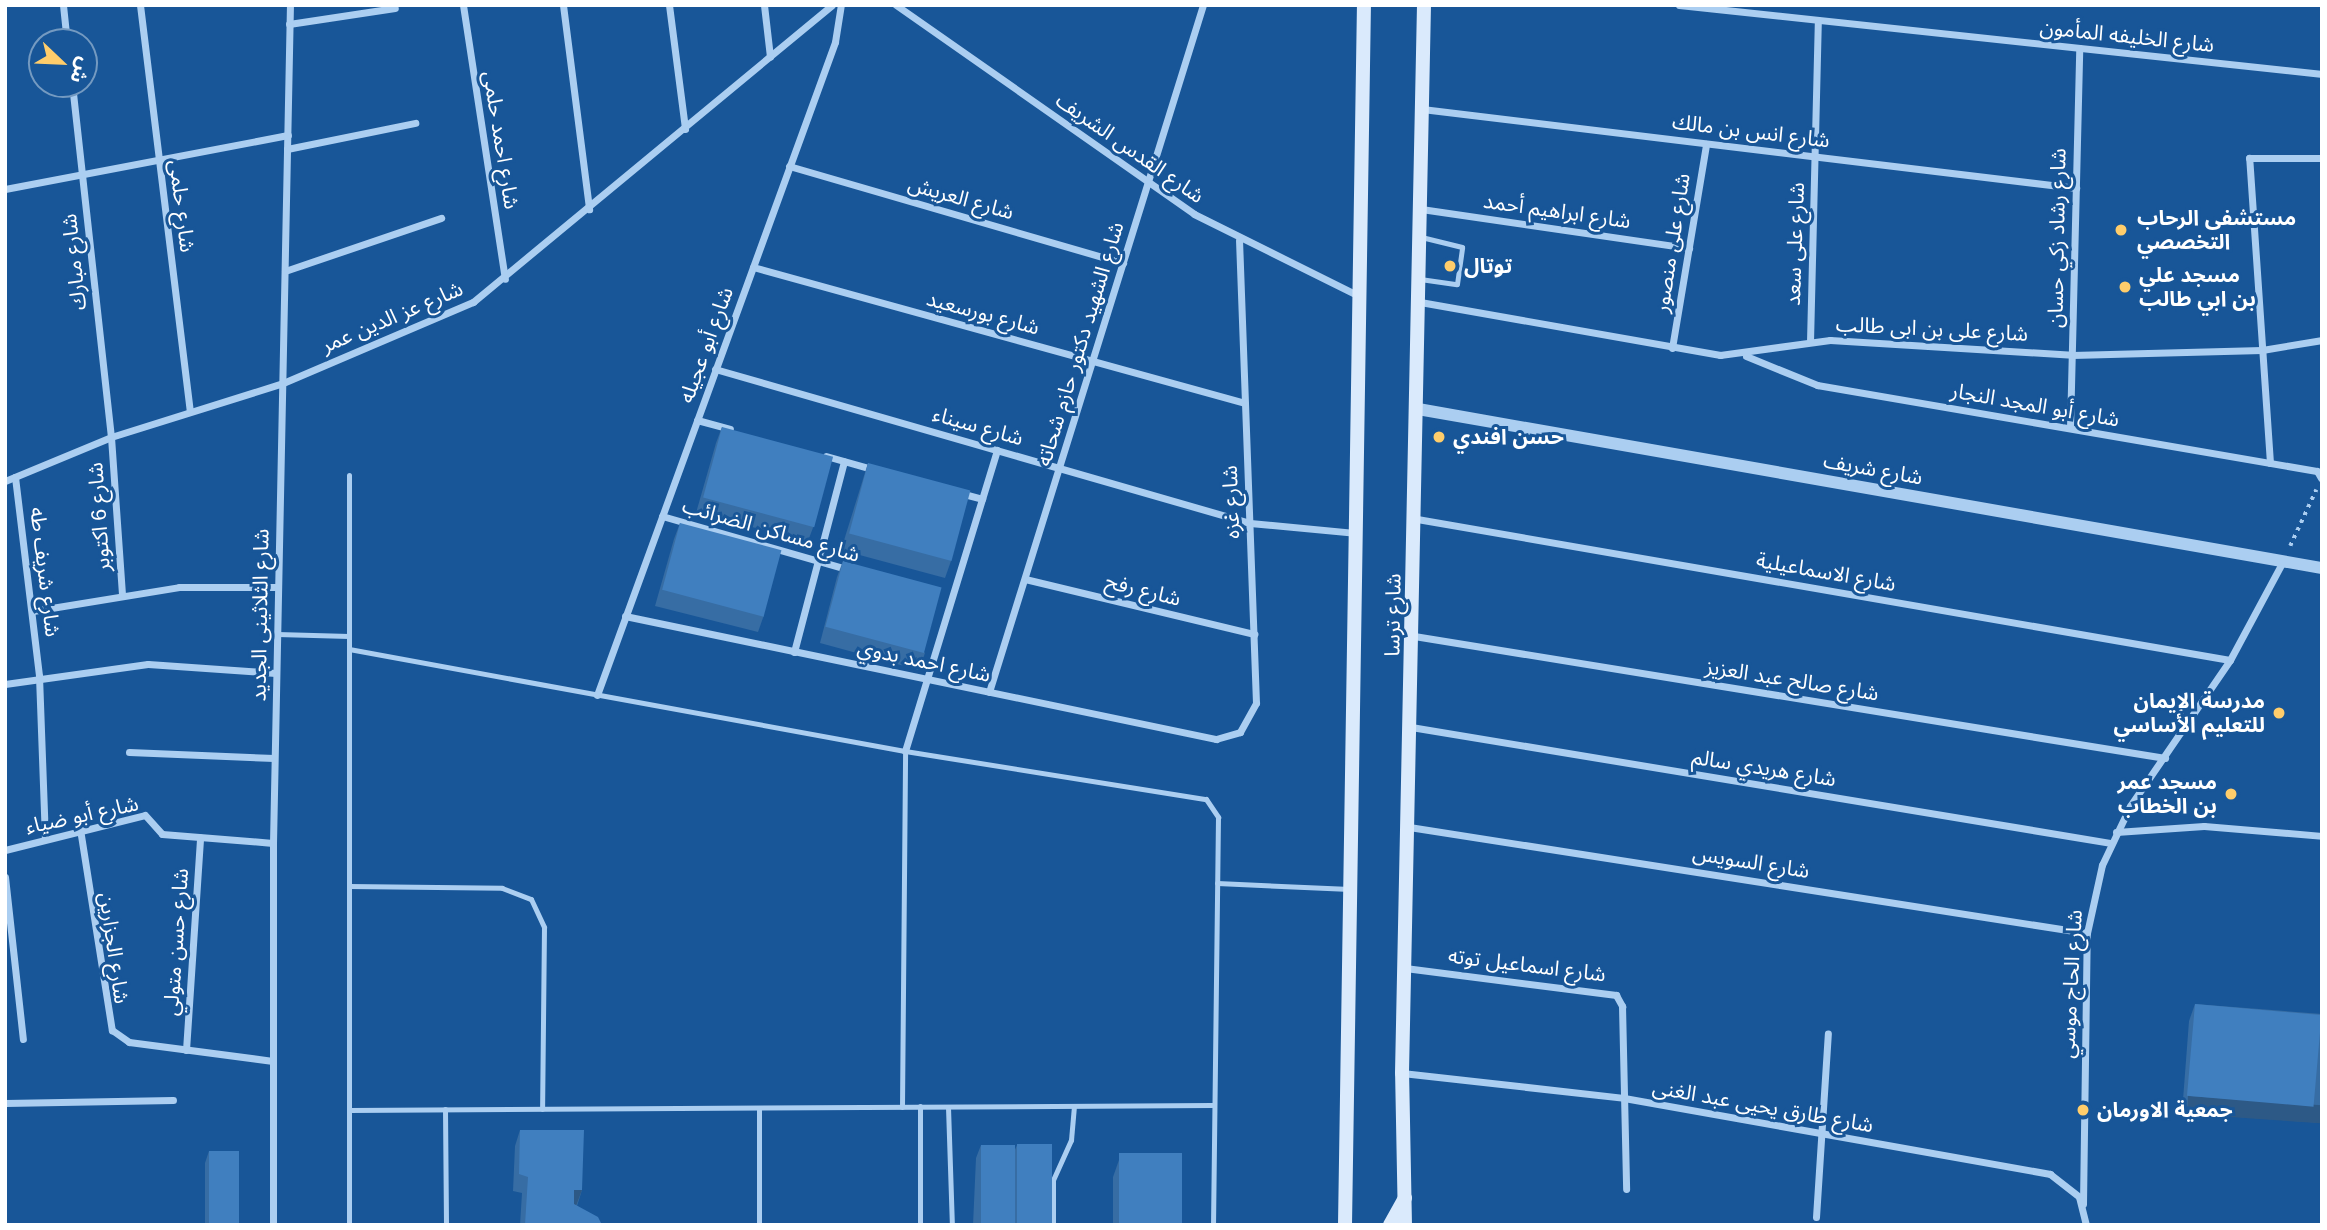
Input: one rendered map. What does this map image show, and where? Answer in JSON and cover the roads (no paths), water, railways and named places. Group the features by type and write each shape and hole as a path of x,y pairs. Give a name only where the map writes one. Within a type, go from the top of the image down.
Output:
{"main road":[{"name":"شارع ترسا","path":"1345,1225 1364,5"},
{"name":"شارع ترسا","path":"1405,1225 1402,1073 1417,519 1424,5"},
{"path":"1390,1225 1405,1197"}],"street":[{"path":"63,5 65,28"},
{"name":"شارع حلمى","path":"140,5 190,411"},
{"name":"شارع الثلاثينى الجديد","path":"272,1225 274,758 290,5"},
{"name":"شارع احمد حلمى","path":"463,5 505,279"},
{"path":"563,5 589,209"},
{"path":"669,5 685,129"},
{"path":"764,5 770,57"},
{"name":"شارع عز الدين عمر","path":"5,481 111,437 283,383 456,311 505,279 832,5"},
{"name":"شارع أبو عجيله","path":"597,695 838,32 841,5"},
{"name":"شارع القدس الشريف","path":"896,5 1148,183 1239,240 1359,296"},
{"name":"شارع الشهيد دكتور حازم شحاته","path":"989,692 1203,5"},
{"name":"شارع الخليفه المأمون","path":"1679,5 1755,9 1818,20 2322,74"},
{"path":"289,24 395,8"},
{"name":"شارع على سعد","path":"1810,342 1818,20"},
{"name":"شارع رشاد زكي حسان","path":"2070,428 2079,48"},
{"name":"شارع مبارك","path":"74,98 111,437"},
{"name":"شارع انس بن مالك","path":"1422,109 2076,188"},
{"path":"287,149 415,122"},
{"path":"5,189 288,135"},
{"name":"شارع على منصور","path":"1672,348 1706,144"},
{"path":"2270,463 2253,155 2322,158"},
{"name":"شارع العريش","path":"789,166 1124,263"},
{"name":"شارع ابراهيم أحمد","path":"1421,209 1689,248"},
{"path":"285,271 441,218"},
{"name":"شارع غزه","path":"1216,739 1240,732 1255,711 1239,240"},
{"name":"شارع بورسعيد","path":"752,267 1245,403"},
{"name":"شارع على بن ابى طالب","path":"1420,302 1672,348 1744,355 1810,342 2072,355 2263,350 2322,340"},
{"name":"شارع أبو المجد النجار","path":"1744,355 1817,385 2317,471 2321,478"},
{"name":"شارع سيناء","path":"715,369 1250,523 1355,533"},
{"name":"شارع شريف","path":"1418,409 2322,568"},
{"path":"697,420 737,431"},
{"name":"شارع 6 اكتوبر","path":"111,437 122,595"},
{"path":"905,751 997,450"},
{"path":"818,454 882,472"},
{"path":"794,652 845,461"},
{"name":"شارع شريف طه","path":"15,477 39,676 45,839"},
{"path":"944,489 982,499"},
{"name":"شارع مساكن الضرائب","path":"662,516 858,573"},
{"name":"شارع الاسماعيلية","path":"1417,519 2230,660"},
{"name":"شارع الحاج موسي","path":"2083,1208 2087,933 2111,843 2230,660 2283,561"},
{"name":"شارع رفح","path":"1024,579 1254,634"},
{"path":"33,611 179,587 278,587"},
{"path":"938,596 951,600"},
{"name":"شارع احمد بدوي","path":"625,617 1216,739"},
{"name":"شارع صالح عبد العزيز","path":"1414,636 2165,758"},
{"path":"5,684 39,676 148,664 276,673"},
{"name":"شارع هريدي سالم","path":"1411,727 2111,843"},
{"path":"129,751 274,758"},
{"name":"شارع أبو ضياء","path":"5,850 80,829 145,815 162,834 200,837"},
{"path":"2116,832 2204,826 2322,836"},
{"name":"شارع السويس","path":"1409,827 2087,933"},
{"name":"شارع الجزارين","path":"80,829 108,1023 129,1042 273,1061"},
{"path":"200,837 273,843"},
{"name":"شارع حسن متولي","path":"186,1049 200,837"},
{"path":"5,877 23,1039"},
{"name":"شارع اسماعيل توته","path":"1405,968 1610,991 1622,1006 1626,1189"},
{"path":"1816,1217 1828,1033"},
{"name":"شارع طارق يحيى عبد الغنى","path":"1402,1073 1624,1098 2050,1174 2071,1187 2083,1208 2086,1225"},
{"path":"5,1103 173,1100"}],"lane":[{"path":"1420,237 1462,247 1457,284 1420,279"},
{"path":"349,475 349,1225"},
{"path":"277,635 349,636"},
{"path":"349,649 905,751 1206,799 1218,817 1212,1105 1213,1225"},
{"path":"902,1107 905,751"},
{"path":"1217,884 1350,889"},
{"path":"349,886 502,888 531,899 544,927 542,1109"},
{"path":"349,1110 1212,1105"},
{"path":"1053,1225 1053,1180 1071,1140 1074,1106"},
{"path":"920,1107 920,1225"},
{"path":"948,1107 951,1225"},
{"path":"759,1108 760,1225"},
{"path":"445,1110 446,1225"}],"place":[{"name":"مستشفى الرحاب التخصصي","path":"2121,230"},
{"name":"توتال","path":"1450,266"},
{"name":"مسجد علي بن ابي طالب","path":"2125,287"},
{"name":"حسن افندي","path":"1439,437"},
{"name":"مدرسة الإيمان للتعليم الأساسي","path":"2279,713"},
{"name":"مسجد عمر بن الخطاب","path":"2231,794"},
{"name":"جمعية الاورمان","path":"2083,1110"}]}
